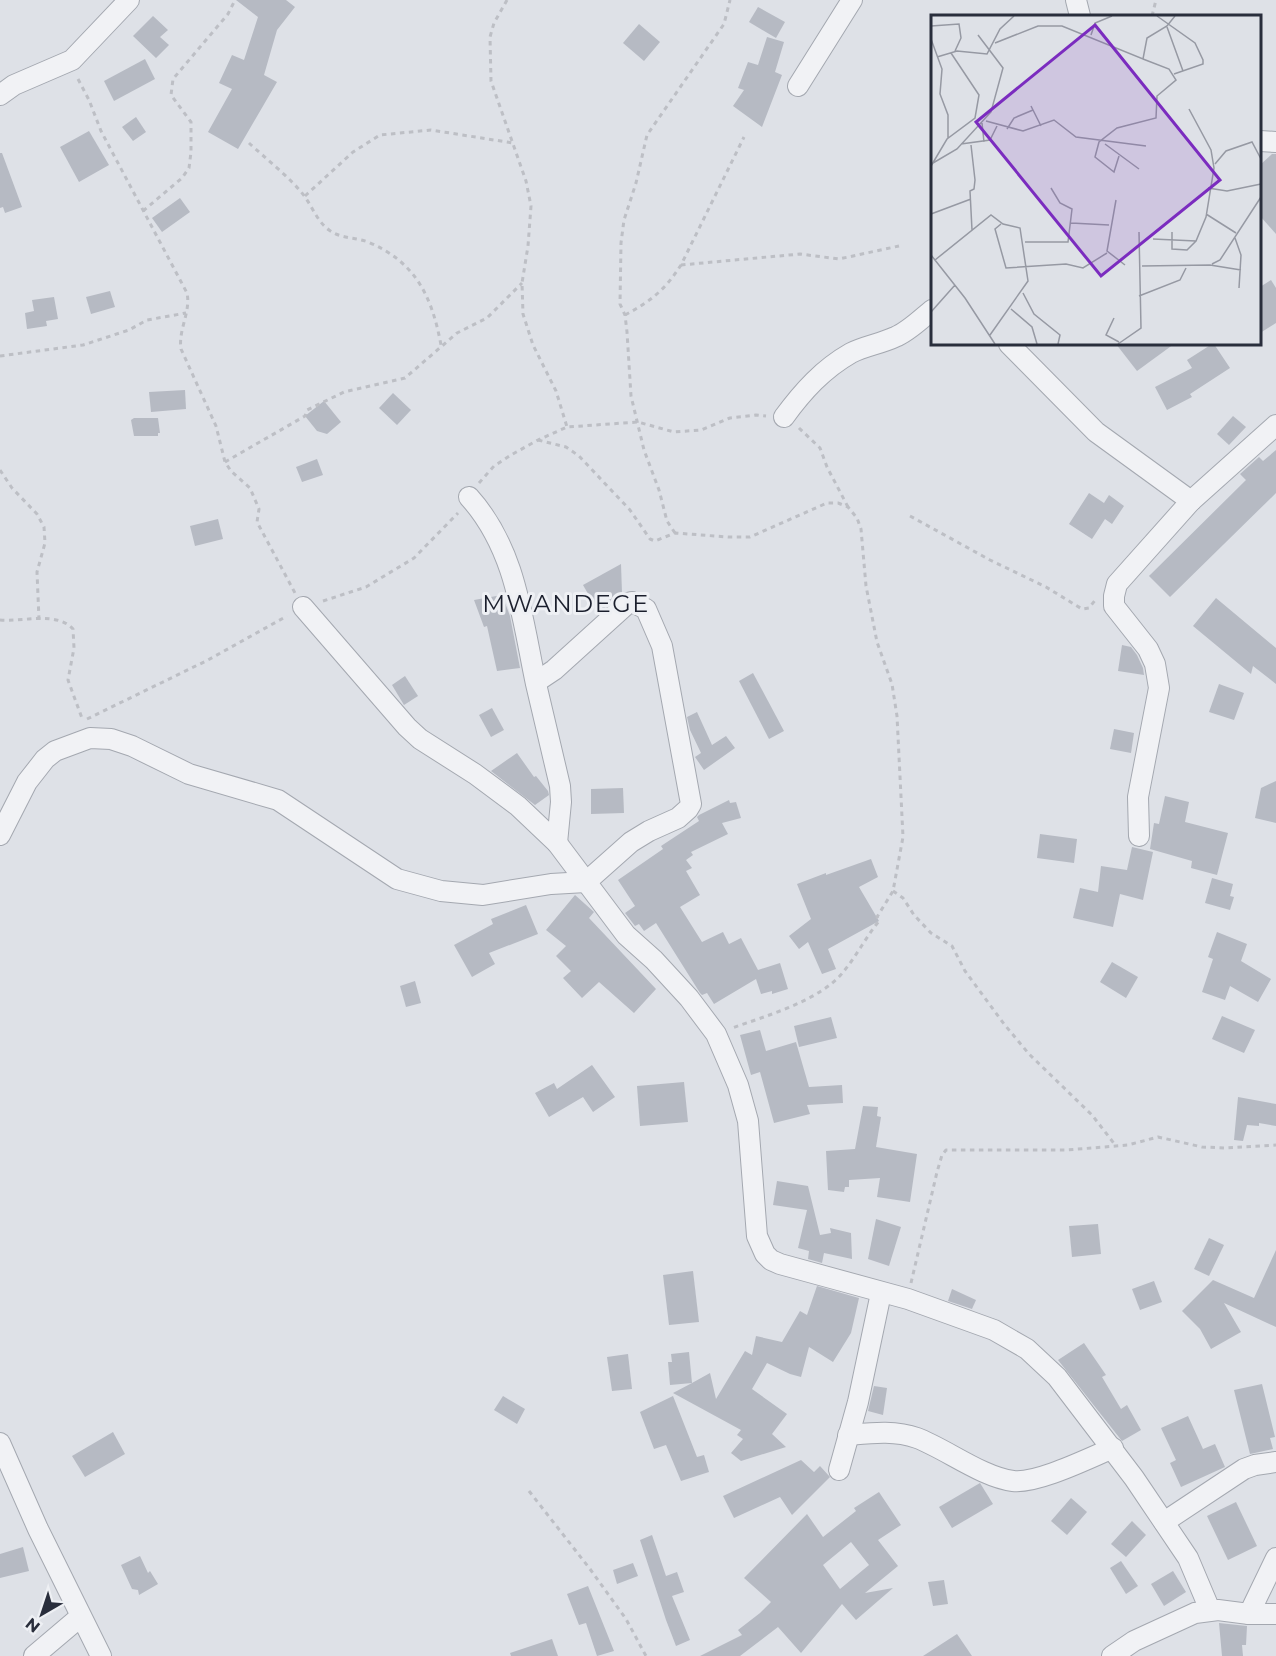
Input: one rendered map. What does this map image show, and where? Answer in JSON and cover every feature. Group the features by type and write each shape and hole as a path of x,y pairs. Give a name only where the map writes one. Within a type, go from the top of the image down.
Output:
{"street":[{"path":"798,86 852,0"},
{"path":"1076,0 1080,15"},
{"path":"0,95 14,86 69,62 123,2"},
{"path":"784,417 803,391 826,369 851,353 897,336 931,311"},
{"path":"1010,345 1096,432 1191,501"},
{"path":"1139,836 1138,797 1159,688 1155,664 1148,649 1114,606 1117,584 1191,501 1276,425"},
{"path":"469,497 492,527 514,579 524,618 560,786 561,802 557,843"},
{"path":"0,834 27,782 45,759 55,751 90,738 111,740 132,746 189,774 278,800 397,879 441,891 483,895 551,884 586,882 631,842 678,818 691,804 662,646 646,609 632,602 628,603 554,670 536,682"},
{"path":"303,607 407,727 420,739 475,774 518,806 557,843 626,935 654,960 689,998 716,1034 738,1085 748,1121 757,1236 765,1254 780,1264 908,1299 994,1330 1027,1349 1057,1377 1113,1448 1188,1558 1210,1610"},
{"path":"839,1470 858,1402 881,1293"},
{"path":"848,1435 884,1433 916,1438 991,1474 1014,1481 1037,1478 1113,1448"},
{"path":"0,1443 38,1529 100,1656"},
{"path":"1164,1521 1244,1469 1276,1462"},
{"path":"1249,1614 1276,1557"},
{"path":"1112,1656 1134,1641 1196,1613 1210,1610 1276,1614"},
{"path":"34,1656 81,1617"}],"path":[{"path":"143,212 175,185 189,168 192,125 171,95 173,79 228,14 236,0"},
{"path":"507,0 494,23 490,37 491,81 526,181 531,206 522,283 523,314 533,345 556,391 567,427"},
{"path":"675,532 667,521 659,490 644,450 631,396 625,315 620,304 624,220 636,183 647,135 724,24 730,0"},
{"path":"1152,15 1156,0"},
{"path":"69,62 89,100 101,131 187,293 186,312 180,337 181,349 216,426 225,462 231,471 250,488 259,509 257,522 303,607"},
{"path":"305,196 353,152 380,135 431,130 513,143"},
{"path":"625,315 660,293 681,265 744,137"},
{"path":"249,143 305,196 312,210 329,230 347,238 370,243 408,267 416,276 431,304 441,345"},
{"path":"681,265 800,254 839,259 899,246"},
{"path":"225,462 305,416 307,410 324,401 344,392 405,378 457,333 486,318 522,283"},
{"path":"0,356 83,345 129,330 147,320 186,312"},
{"path":"538,440 566,447 579,456 630,510 650,540 655,541 675,532 750,537 827,503 838,503 848,507 857,518 861,529 866,586 877,642 892,684 897,716 903,837 893,891 877,917 879,921 844,972 826,988 757,1019 716,1034"},
{"path":"0,470 12,488 37,514 44,527 45,543 37,572 39,620"},
{"path":"910,516 990,560 1046,587 1082,609 1089,608 1100,597 1114,606"},
{"path":"0,620 56,619 68,623 74,629 74,648 68,680 90,738"},
{"path":"893,891 903,898 931,933 952,946 971,981 1004,1024 1029,1054 1092,1114 1116,1146"},
{"path":"908,1299 937,1172 942,1155 946,1150 1067,1150 1138,1143 1158,1137 1210,1147 1276,1145"},
{"path":"528,1491 590,1569 626,1619 645,1656"}],"building":[{"path":"236,0 286,0 295,7 277,30 264,75 277,82 238,149 208,132 232,89 219,83 232,55 244,60 258,17"},
{"path":"758,7 785,22 776,38 749,22"},
{"path":"153,16 168,30 160,37 169,45 156,58 133,36"},
{"path":"639,24 660,42 644,61 623,43"},
{"path":"767,37 784,42 775,72 782,75 762,127 733,106 744,90 738,88 748,62 758,65"},
{"path":"145,59 155,79 114,101 104,81"},
{"path":"136,117 146,132 133,141 122,127"},
{"path":"89,131 109,165 79,182 60,147"},
{"path":"0,153 2,153 22,207 5,213 3,207 0,208"},
{"path":"1272,154 1276,154 1276,234 1261,217 1261,164"},
{"path":"180,198 190,212 162,232 152,218"},
{"path":"1271,280 1276,288 1276,323 1261,332 1261,286"},
{"path":"110,291 115,307 91,314 86,297"},
{"path":"54,297 58,319 46,321 47,326 27,329 25,313 34,311 32,300"},
{"path":"1117,345 1173,345 1137,371"},
{"path":"1210,345 1215,345 1230,368 1190,394 1192,397 1167,410 1155,387 1192,368 1187,360"},
{"path":"185,390 186,409 151,412 149,392"},
{"path":"393,393 411,410 397,425 379,408"},
{"path":"324,401 341,422 327,434 317,431 305,416"},
{"path":"1233,416 1246,427 1229,445 1217,434"},
{"path":"158,418 160,433 158,436 134,436 131,420"},
{"path":"1276,450 1276,493 1170,597 1149,576 1246,480 1240,474 1259,457 1263,461"},
{"path":"317,459 323,475 302,482 296,467"},
{"path":"1089,493 1104,503 1109,495 1124,506 1112,524 1105,519 1092,539 1069,524"},
{"path":"218,519 223,539 195,546 190,526"},
{"path":"621,564 622,593 599,613 583,585"},
{"path":"502,595 510,616 520,668 497,671 487,626 484,627 474,600"},
{"path":"1216,598 1276,648 1276,684 1253,666 1251,674 1193,626"},
{"path":"1122,645 1131,647 1137,655 1144,675 1118,671"},
{"path":"753,673 784,731 769,739 739,681"},
{"path":"405,676 418,696 404,705 392,685"},
{"path":"1219,684 1244,693 1234,720 1209,712"},
{"path":"492,708 504,730 491,737 479,715"},
{"path":"697,712 712,745 726,736 735,748 704,770 695,757 701,753 690,730 687,717"},
{"path":"1114,729 1134,733 1131,753 1110,749"},
{"path":"517,753 534,777 536,776 548,791 549,795 535,805 491,771"},
{"path":"1276,781 1276,823 1255,818 1261,788"},
{"path":"623,788 624,813 591,814 591,789"},
{"path":"1165,796 1189,802 1185,822 1228,833 1217,875 1191,868 1192,861 1150,849 1154,823 1159,824"},
{"path":"729,800 730,803 736,802 741,818 722,823 728,834 691,852 693,855 686,860 692,868 686,871 700,895 680,907 702,942 723,932 729,944 741,938 758,970 780,963 788,989 772,994 772,991 761,994 756,979 714,1004 707,993 702,995 700,993 656,923 644,931 639,924 635,926 625,913 635,906 618,880 663,849 661,846 699,821 697,817 699,815"},
{"path":"1040,834 1077,839 1074,863 1037,858"},
{"path":"1132,847 1153,852 1143,900 1120,894 1113,927 1073,918 1080,888 1098,892 1101,866 1127,870"},
{"path":"871,859 878,877 859,887 879,921 828,949 836,969 822,974 808,942 799,949 789,936 811,919 797,884"},
{"path":"1212,878 1233,884 1230,896 1234,897 1230,910 1205,903"},
{"path":"575,895 594,912 589,918 656,989 634,1013 599,982 582,998 563,978 571,971 556,956 566,946 546,930"},
{"path":"526,905 538,934 489,953 495,964 472,977 454,945 493,924 491,919"},
{"path":"1217,932 1247,944 1241,961 1271,979 1258,1002 1230,986 1225,1000 1202,992 1213,959 1208,957"},
{"path":"1112,962 1138,977 1126,998 1100,982"},
{"path":"415,981 421,1003 406,1007 400,986"},
{"path":"1222,1016 1255,1030 1244,1053 1212,1039"},
{"path":"831,1017 837,1038 799,1047 794,1026"},
{"path":"760,1030 766,1051 796,1042 809,1087 842,1085 843,1103 807,1105 810,1114 774,1123 760,1072 751,1075 740,1035"},
{"path":"592,1065 615,1097 593,1112 583,1097 549,1117 535,1093 554,1083 557,1089"},
{"path":"684,1082 688,1122 640,1126 637,1086"},
{"path":"1238,1097 1276,1104 1276,1126 1259,1123 1259,1126 1247,1125 1243,1141 1234,1140"},
{"path":"863,1106 878,1107 877,1116 881,1117 876,1147 917,1154 910,1202 877,1197 880,1178 849,1180 849,1187 845,1187 844,1192 828,1190 826,1151 855,1149"},
{"path":"777,1181 808,1186 820,1235 831,1233 830,1228 851,1233 852,1259 824,1253 822,1263 808,1259 809,1251 798,1248 807,1210 773,1205"},
{"path":"876,1219 901,1227 889,1266 868,1259"},
{"path":"1098,1224 1101,1254 1072,1257 1069,1226"},
{"path":"1209,1238 1224,1245 1209,1276 1194,1269"},
{"path":"1276,1250 1276,1327 1224,1303 1241,1332 1211,1349 1200,1329 1182,1311 1213,1280 1254,1298"},
{"path":"693,1271 699,1322 669,1325 663,1275"},
{"path":"1154,1281 1162,1302 1140,1310 1132,1289"},
{"path":"817,1286 859,1298 851,1333 833,1362 809,1347 801,1377 767,1363 752,1389 787,1414 772,1434 786,1447 741,1461 731,1453 743,1439 737,1435 741,1430 673,1393 710,1373 716,1399 745,1351 752,1355 756,1336 782,1342 800,1311 807,1315"},
{"path":"952,1289 976,1300 972,1309 948,1301"},
{"path":"1084,1343 1106,1375 1102,1377 1121,1409 1127,1405 1141,1430 1122,1441 1058,1360"},
{"path":"689,1352 692,1383 670,1385 668,1362 672,1362 671,1354"},
{"path":"628,1354 632,1389 612,1391 607,1357"},
{"path":"1262,1384 1275,1437 1270,1438 1273,1449 1250,1454 1234,1390"},
{"path":"874,1386 887,1388 883,1415 868,1411"},
{"path":"503,1396 525,1409 517,1424 494,1410"},
{"path":"673,1396 697,1457 704,1455 709,1472 681,1481 666,1445 654,1449 640,1412"},
{"path":"1188,1416 1203,1449 1215,1444 1225,1467 1181,1487 1170,1463 1176,1460 1161,1428"},
{"path":"113,1432 125,1454 85,1477 72,1456"},
{"path":"801,1460 814,1472 820,1466 830,1477 792,1515 780,1497 734,1518 723,1496"},
{"path":"980,1483 993,1504 952,1528 939,1507"},
{"path":"879,1492 901,1525 878,1540 898,1566 865,1593 893,1588 856,1620 842,1604 801,1653 778,1627 740,1656 700,1656 742,1635 738,1630 771,1602 744,1578 807,1514 823,1537 856,1511 854,1508","holes":["851,1542 869,1565 840,1589 823,1565"]},
{"path":"1071,1498 1087,1512 1067,1535 1051,1521"},
{"path":"1236,1502 1257,1546 1228,1560 1207,1516"},
{"path":"1132,1521 1146,1535 1126,1557 1111,1544"},
{"path":"652,1535 666,1576 677,1572 684,1592 672,1596 690,1640 676,1646 640,1540"},
{"path":"23,1547 29,1571 0,1578 0,1554"},
{"path":"140,1556 148,1573 150,1571 158,1584 139,1595 138,1590 132,1589 121,1565"},
{"path":"1121,1561 1138,1586 1126,1594 1110,1568"},
{"path":"633,1563 638,1576 617,1584 613,1570"},
{"path":"1173,1571 1186,1592 1164,1606 1151,1584"},
{"path":"944,1580 948,1604 933,1606 928,1582"},
{"path":"588,1586 614,1651 597,1656 586,1623 579,1625 567,1594"},
{"path":"1219,1623 1247,1626 1246,1645 1242,1645 1243,1656 1222,1656"},
{"path":"957,1634 972,1656 923,1656"},
{"path":"552,1639 558,1656 511,1656 510,1653"}],"district":[{"name":"MWANDEGE","path":"566,604"}]}
